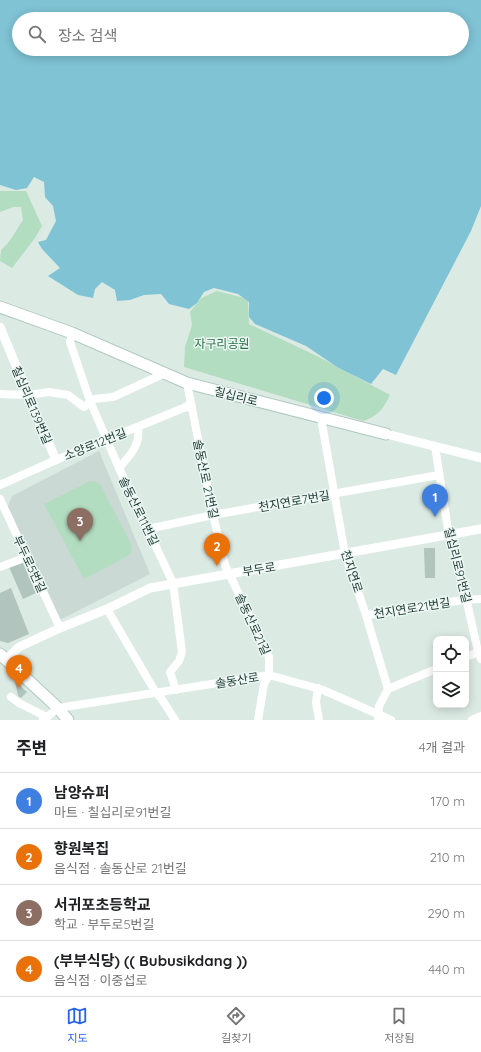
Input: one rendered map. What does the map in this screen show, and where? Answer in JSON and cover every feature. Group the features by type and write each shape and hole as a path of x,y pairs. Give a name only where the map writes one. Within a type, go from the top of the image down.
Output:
{"main road":[{"name":"칠십리로","path":"0,307 72,333 163,374 187,383 386,434"},
{"path":"3,657 58,708 68,720"}],"street":[{"name":"칠십리로139번길","path":"0,327 56,460"},
{"name":"솔동산로11번길","path":"72,333 70,342 90,401 119,468 173,583 182,652 179,661 170,672 176,690"},
{"path":"0,394 28,395 49,392 68,395 84,407 94,399 113,397 163,374"},
{"name":"솔동산로 21번길","path":"187,383 189,406 229,574"},
{"name":"소양로12번길","path":"0,485 56,460 189,406"},
{"name":"천지연로","path":"321,418 345,554 366,615 388,689"},
{"path":"119,468 138,442 138,427"},
{"name":"칠십리로","path":"386,434 481,458"},
{"name":"칠십리로91번길","path":"435,446 449,536 455,548 480,654"},
{"name":"천지연로7번길","path":"148,529 214,515 439,475"},
{"name":"부두로5번길","path":"0,499 60,628"},
{"name":"부두로","path":"3,657 19,647 107,609 150,588 449,536 481,529"},
{"path":"0,567 26,557"},
{"name":"솔동산로21길","path":"229,574 269,657 269,675"},
{"name":"천지연로21번길","path":"366,615 393,612 466,599 481,599"},
{"path":"107,609 156,693 161,698 175,720"},
{"path":"469,656 480,654"},
{"path":"378,717 379,706 388,689 433,670"},
{"path":"258,720 264,684 269,675"},
{"name":"솔동산로","path":"58,708 269,675 318,688 378,717 391,720"},
{"path":"318,688 316,702 319,720"},
{"path":"11,697 45,718 58,708"},
{"path":"472,720 481,716"}],"shaded area":[{"path":"99,451 150,574 60,620 7,508 12,496"}],"green space":[{"path":"0,191 26,191 42,226 35,238 12,268 0,261 1,250 10,240 23,220 21,207 13,207 0,212"},
{"name":"자구리공원","path":"217,291 248,299 249,324 319,357 390,395 382,408 373,417 363,421 184,367 185,347 192,325 190,312 201,298"},
{"path":"90,481 100,484 132,546 131,552 128,556 84,579 44,504"}],"water":[{"path":"0,0 481,0 481,206 471,231 396,375 383,369 371,384 337,367 306,346 255,324 249,317 249,302 238,294 214,288 204,292 197,303 189,309 169,304 161,294 144,295 130,300 117,301 115,290 102,282 95,289 93,298 78,295 48,276 60,268 42,249 38,242 46,240 56,221 53,206 45,197 44,182 34,177 27,188 16,190 0,185"}],"building":[{"path":"424,548 435,548 435,578 425,578"},
{"path":"22,561 36,593 23,599 9,567"},
{"path":"11,588 29,634 8,643 0,641 0,593"},
{"path":"15,681 27,692 21,698 18,696"}],"place":[{"name":"남양슈퍼","path":"435,517"},
{"name":"서귀포초등학교","path":"80,541"},
{"name":"향원복집","path":"217,566"},
{"name":"(부부식당) (( Bubusikdang ))","path":"19,688"}]}
